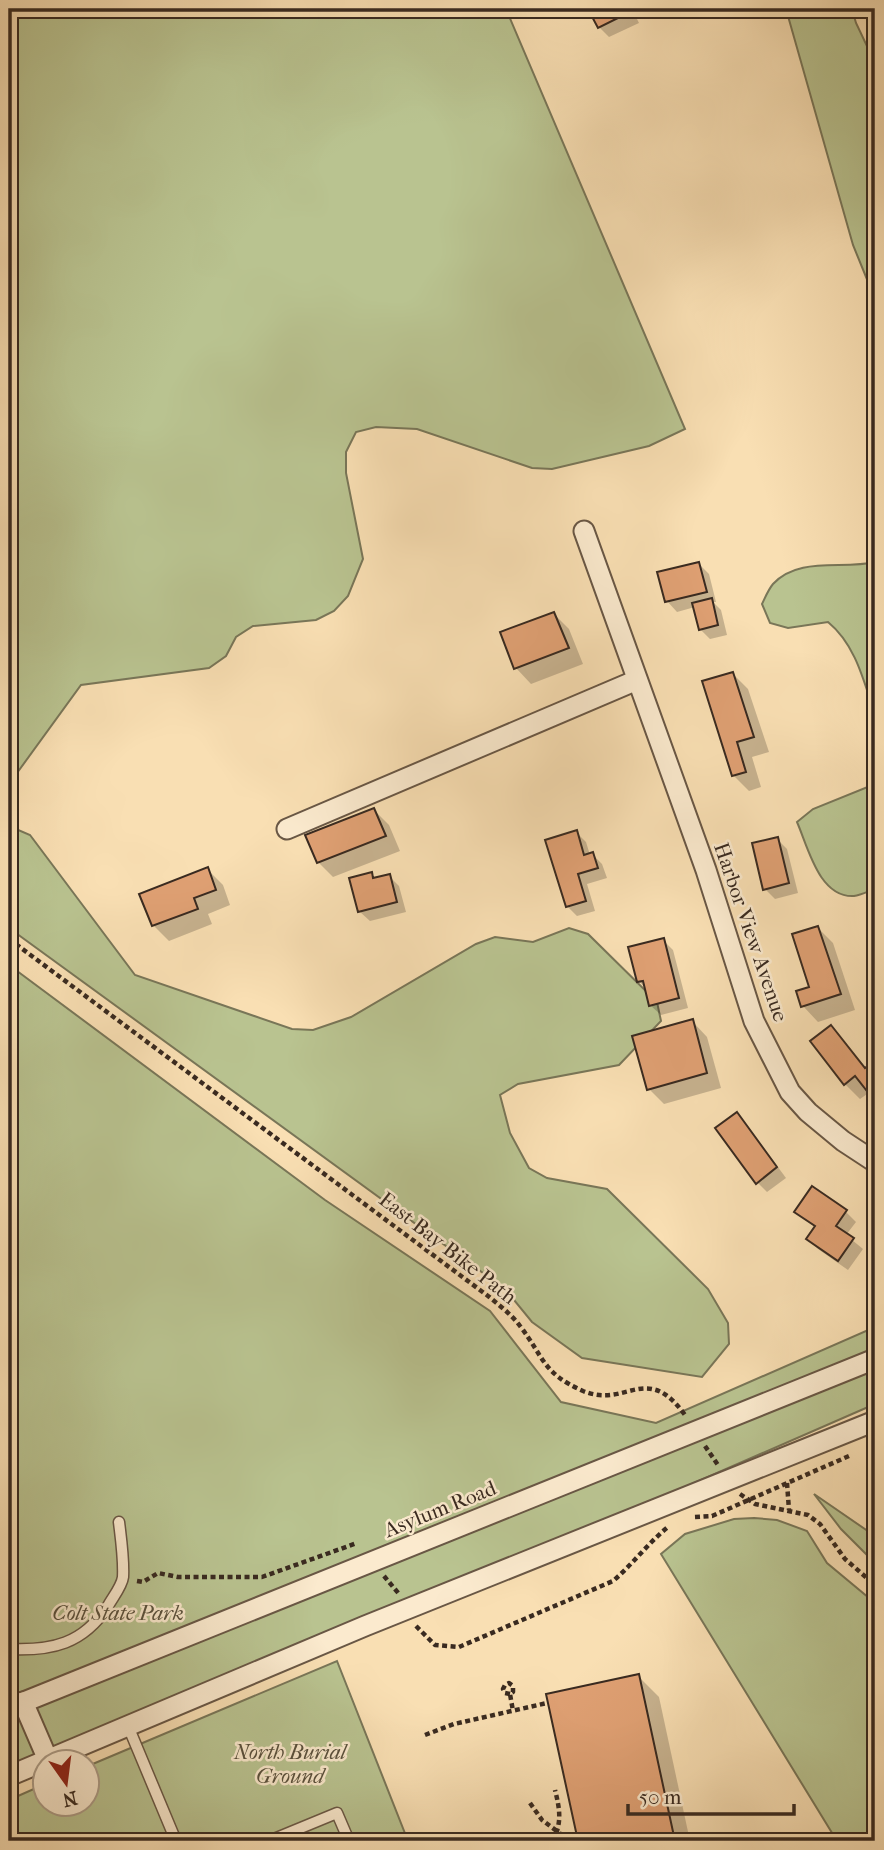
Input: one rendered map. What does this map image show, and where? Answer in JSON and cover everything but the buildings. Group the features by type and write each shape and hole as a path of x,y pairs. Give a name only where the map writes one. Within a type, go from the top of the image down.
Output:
{"street":[{"name":"Harbor View Avenue","path":"584,531 702,857 742,985 760,1032 790,1092 808,1112 843,1141 875,1162"},
{"path":"287,829 637,680"},
{"name":"Asylum Road","path":"41,1748 16,1705 337,1578 695,1430 875,1359"},
{"path":"76,1748 365,1626 875,1421"},
{"path":"9,1776 32,1767"}],"lane":[{"path":"9,1649 37,1650 55,1647 89,1630 104,1612 123,1579 120,1522"},
{"path":"128,1726 176,1841"},
{"path":"269,1841 337,1813 349,1841"}],"path":[{"name":"East Bay Bike Path","path":"9,939 488,1296 521,1327 542,1362 554,1374 581,1390 604,1396 641,1387 652,1388 668,1395 695,1430 728,1481 746,1500"},
{"path":"746,1500 858,1452"},
{"path":"787,1483 789,1510"},
{"path":"746,1500 808,1515 820,1524 845,1559 875,1585"},
{"path":"510,1694 513,1711"},
{"path":"425,1735 454,1724 547,1703"},
{"path":"553,1841 561,1813 555,1790"},
{"path":"530,1802 542,1819 570,1841"}],"green space":[{"path":"9,9 506,9 685,429 649,446 552,469 532,468 417,429 376,427 356,432 346,452 346,473 363,559 348,596 334,611 316,620 253,626 236,637 226,656 209,668 81,685 9,784"},
{"path":"786,9 852,9 875,63 875,299 853,245"},
{"path":"875,562 875,715 858,665 838,631 828,622 788,628 770,623 762,604 773,584 783,575 795,570"},
{"path":"875,784 875,889 854,896 842,894 832,889 816,869 797,822 813,809"},
{"path":"9,826 30,835 135,975 292,1029 313,1030 351,1017 476,944 495,937 533,942 569,928 588,934 657,1002 661,1021 619,1065 518,1084 500,1095 510,1133 529,1168 547,1178 607,1189 708,1289 728,1323 729,1344 702,1377 582,1358 532,1322 505,1289 9,928"},
{"name":"Colt State Park","path":"9,965 325,1200 490,1311 561,1402 656,1423 875,1327 875,1404 87,1748 32,1748 32,1772 9,1782"},
{"path":"814,1494 875,1536 875,1563 841,1529"},
{"path":"734,1519 777,1520 807,1531 827,1563 875,1603 875,1841 837,1841 661,1554 685,1534"},
{"name":"North Burial Ground","path":"337,1661 408,1841 9,1841 9,1800 32,1790 32,1818 102,1818 102,1760"}]}
